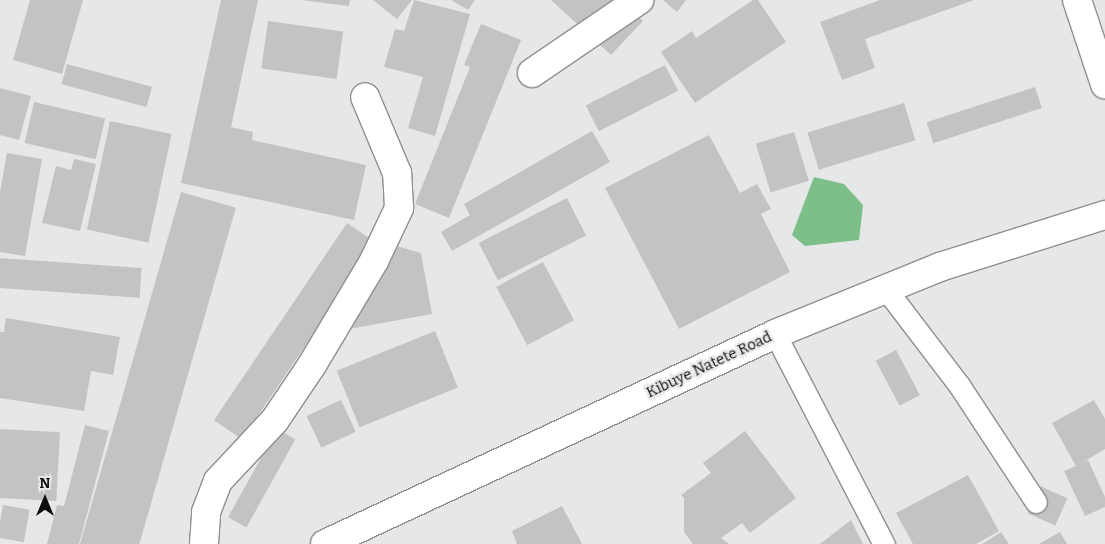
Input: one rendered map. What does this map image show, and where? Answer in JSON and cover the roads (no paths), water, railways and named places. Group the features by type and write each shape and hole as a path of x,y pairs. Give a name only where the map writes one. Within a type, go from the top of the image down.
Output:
{"main road":[{"path":"532,74 639,0"},
{"path":"1077,0 1105,84"},
{"path":"204,544 206,512 218,481 275,420 312,365 374,261 399,208 397,173 365,96"},
{"name":"Kibuye Natete Road","path":"325,544 775,334 885,288 1105,215"}],"lane":[{"path":"885,288 959,385 1036,502"},
{"path":"775,334 884,544"}]}
